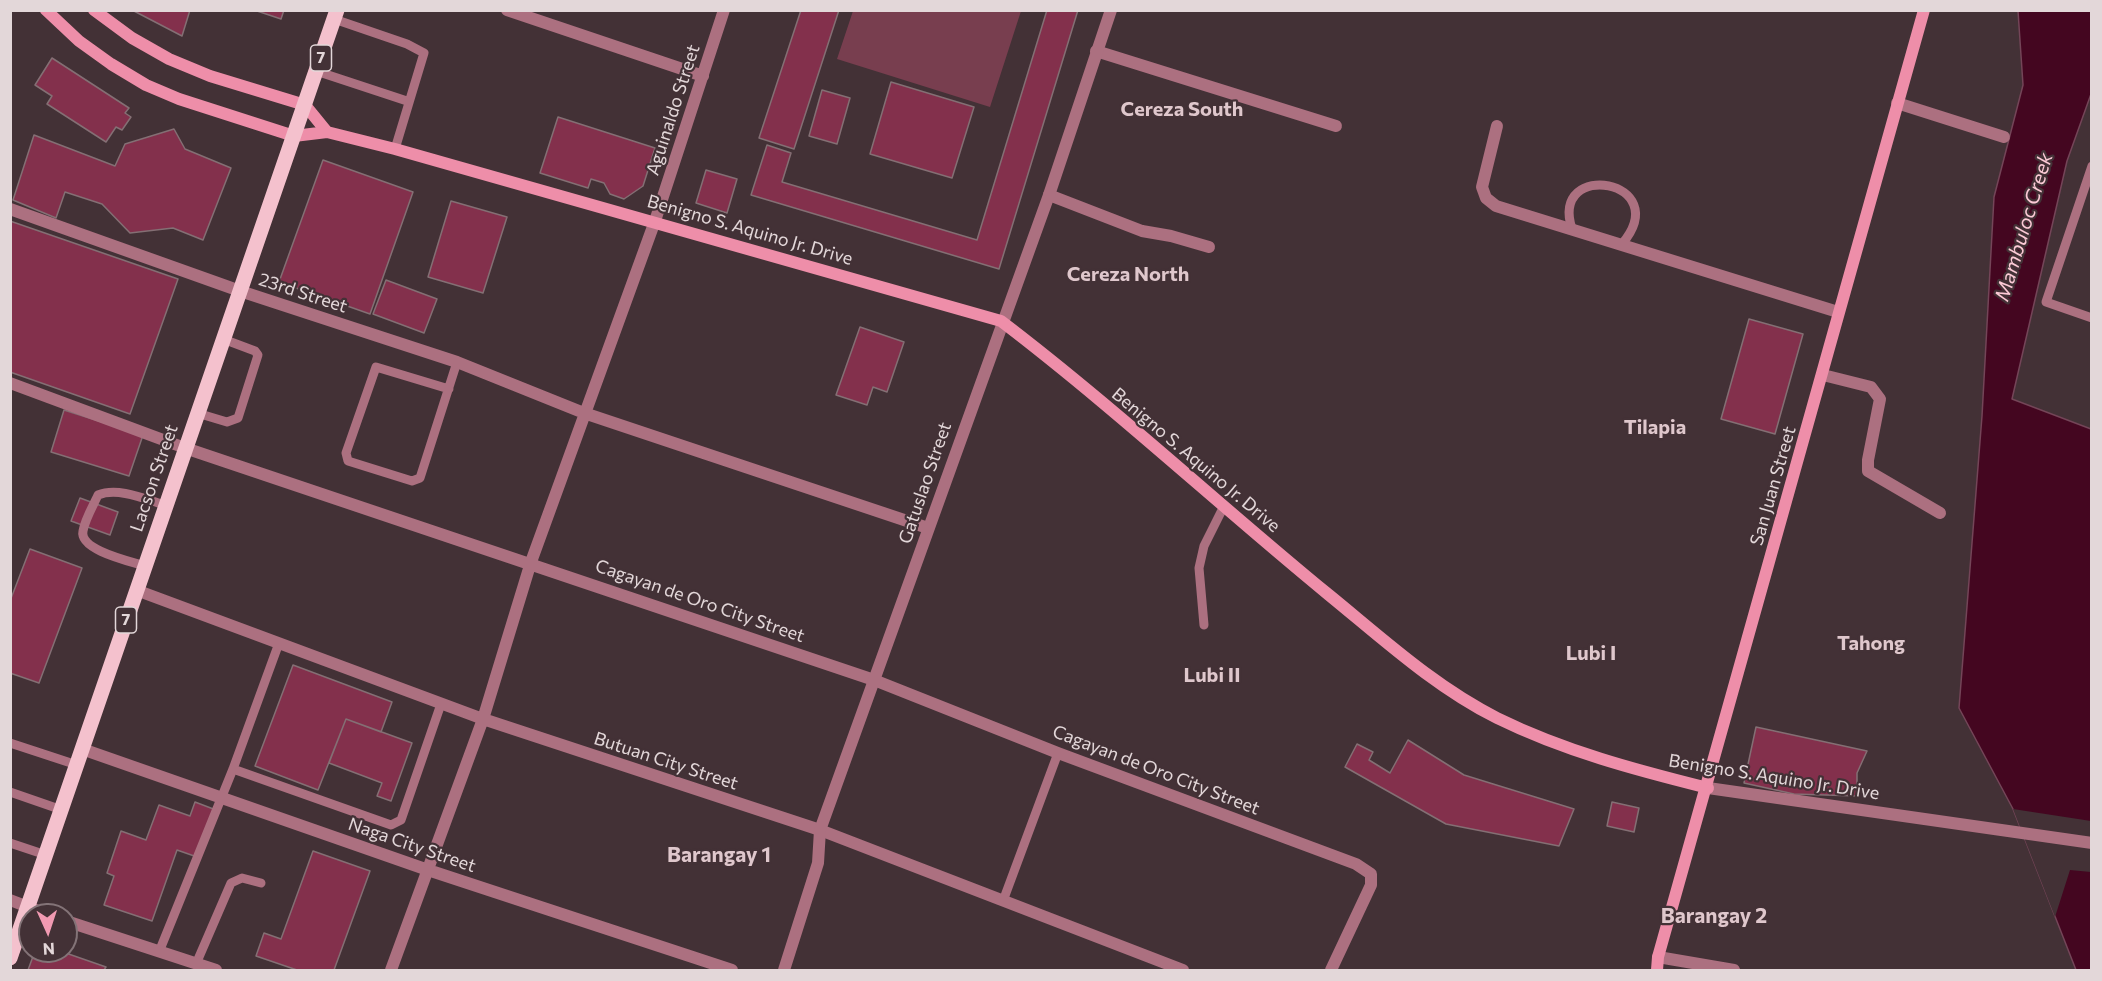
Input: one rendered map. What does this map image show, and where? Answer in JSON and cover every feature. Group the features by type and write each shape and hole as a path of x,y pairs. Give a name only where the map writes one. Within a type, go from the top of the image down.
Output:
{"main road":[{"name":"Benigno S. Aquino Jr. Drive","path":"46,10 79,41 146,85 294,136 327,132 394,149 655,221 1001,321 1042,353 1223,508 1443,687 1497,718 1550,742 1624,767 1708,788"},
{"path":"94,10 132,38 169,59 210,76 305,105 327,132"},
{"name":"San Juan Street","path":"1657,970 1658,957 1708,788 1823,375 1838,312 1924,10"},
{"name":"Lacson Street","path":"30,903 165,505 336,15"},
{"name":"Lacson Street","path":"10,958 18,936"}],"street":[{"path":"507,10 703,76"},
{"name":"Aguinaldo Street","path":"392,970 483,719 531,562 655,221 724,10"},
{"name":"Gatuslao Street","path":"784,970 818,863 820,830 1001,321 1049,195 1111,10"},
{"path":"1096,51 1336,126"},
{"path":"1898,103 2004,137"},
{"path":"1497,126 1482,187 1486,198 1496,206 1838,312"},
{"path":"1049,195 1142,231 1171,236 1209,247"},
{"name":"23rd Street","path":"10,209 240,291 457,362 584,413 928,528"},
{"path":"1823,375 1871,387 1880,399 1868,460 1868,471 1940,513"},
{"name":"Cagayan de Oro City Street","path":"10,383 185,448 531,562 874,680 1058,753 1356,864 1371,874 1368,895 1332,970"},
{"name":"Butuan City Street","path":"136,591 483,719 820,830 1183,970"},
{"name":"Naga City Street","path":"82,749 428,870 732,970"},
{"name":"Benigno S. Aquino Jr. Drive","path":"1708,788 2091,843"},
{"path":"78,925 216,970"},
{"path":"1658,957 1734,970"}],"lane":[{"path":"336,15 424,52 394,149"},
{"path":"316,71 407,102"},
{"path":"2091,166 2046,302 2091,318"},
{"path":"1572,229 1568,217 1575,196 1593,184 1615,186 1625,192 1635,212 1631,233 1622,244"},
{"path":"197,413 226,422 234,421 241,409 258,355 255,351 223,339"},
{"path":"449,389 376,367 346,453 348,461 417,480 449,389 457,362"},
{"path":"145,566 90,547 83,539 83,531 98,495 105,492 165,505"},
{"path":"1204,625 1199,568 1204,546 1223,508"},
{"path":"159,952 233,769 279,643"},
{"path":"233,769 391,825 401,820 441,704"},
{"path":"10,743 77,765"},
{"path":"1003,901 1058,753"},
{"path":"10,792 62,810"},
{"path":"10,843 46,855"},
{"path":"196,964 231,883 242,878 261,882"}],"shaded area":[{"path":"853,10 1021,11 990,107 837,59"}],"water":[{"name":"Mambuloc Creek","path":"2018,11 2091,11 2091,94 2067,161 2012,399 2091,429 2091,970 2076,970 2013,809 1959,708 1982,416 1994,197 2023,85"}],"pier":[{"path":"2013,809 2091,821 2091,872 2070,870 2055,917"}],"building":[{"path":"132,10 190,10 182,36"},
{"path":"254,10 284,10 281,19"},
{"path":"801,10 839,10 794,149 759,138"},
{"path":"1047,10 1078,10 999,269 751,195 767,145 791,153 782,182 977,240"},
{"path":"52,58 129,108 125,113 131,117 122,130 116,127 106,142 47,104 52,96 35,85"},
{"path":"891,82 974,107 952,178 870,154"},
{"path":"822,90 850,98 837,144 809,136"},
{"path":"558,117 655,148 643,186 624,199 610,194 604,183 591,179 588,188 540,173"},
{"path":"174,129 185,149 231,168 203,240 173,228 130,233 102,204 65,192 56,218 13,200 34,135 115,166 125,144"},
{"path":"323,160 413,192 370,314 279,282"},
{"path":"706,170 737,179 727,213 696,203"},
{"path":"451,201 507,217 483,293 428,277"},
{"path":"10,221 178,279 130,414 10,372"},
{"path":"386,280 437,299 424,333 373,314"},
{"path":"1749,319 1803,334 1775,434 1721,419"},
{"path":"860,327 904,342 887,392 873,387 867,405 836,395"},
{"path":"64,410 143,435 129,476 51,452"},
{"path":"80,498 118,512 110,535 71,521"},
{"path":"30,549 82,568 39,683 10,673 10,601"},
{"path":"293,665 392,702 381,732 346,719 318,790 255,766"},
{"path":"346,719 412,743 391,801 377,796 382,783 329,763"},
{"path":"1756,727 1867,751 1857,773 1857,796 1794,794 1744,783"},
{"path":"1408,740 1464,775 1574,809 1559,846 1446,824 1345,767 1357,744 1373,752 1369,760 1390,773"},
{"path":"195,802 216,810 200,858 177,850 152,921 104,905 114,876 107,873 121,831 146,840 159,805 190,816"},
{"path":"1612,802 1639,808 1634,832 1607,826"},
{"path":"313,851 370,871 334,970 297,970 256,956 264,933 281,939"},
{"path":"78,957 106,967 104,970 28,970 31,963 78,963"}],"district":[{"name":"Cereza South","path":"1182,109"},
{"name":"Cereza North","path":"1128,274"},
{"name":"Tilapia","path":"1655,427"},
{"name":"Tahong","path":"1871,643"},
{"name":"Lubi I","path":"1591,653"},
{"name":"Lubi II","path":"1212,675"},
{"name":"Barangay 1","path":"719,855"},
{"name":"Barangay 2","path":"1714,916"}]}
